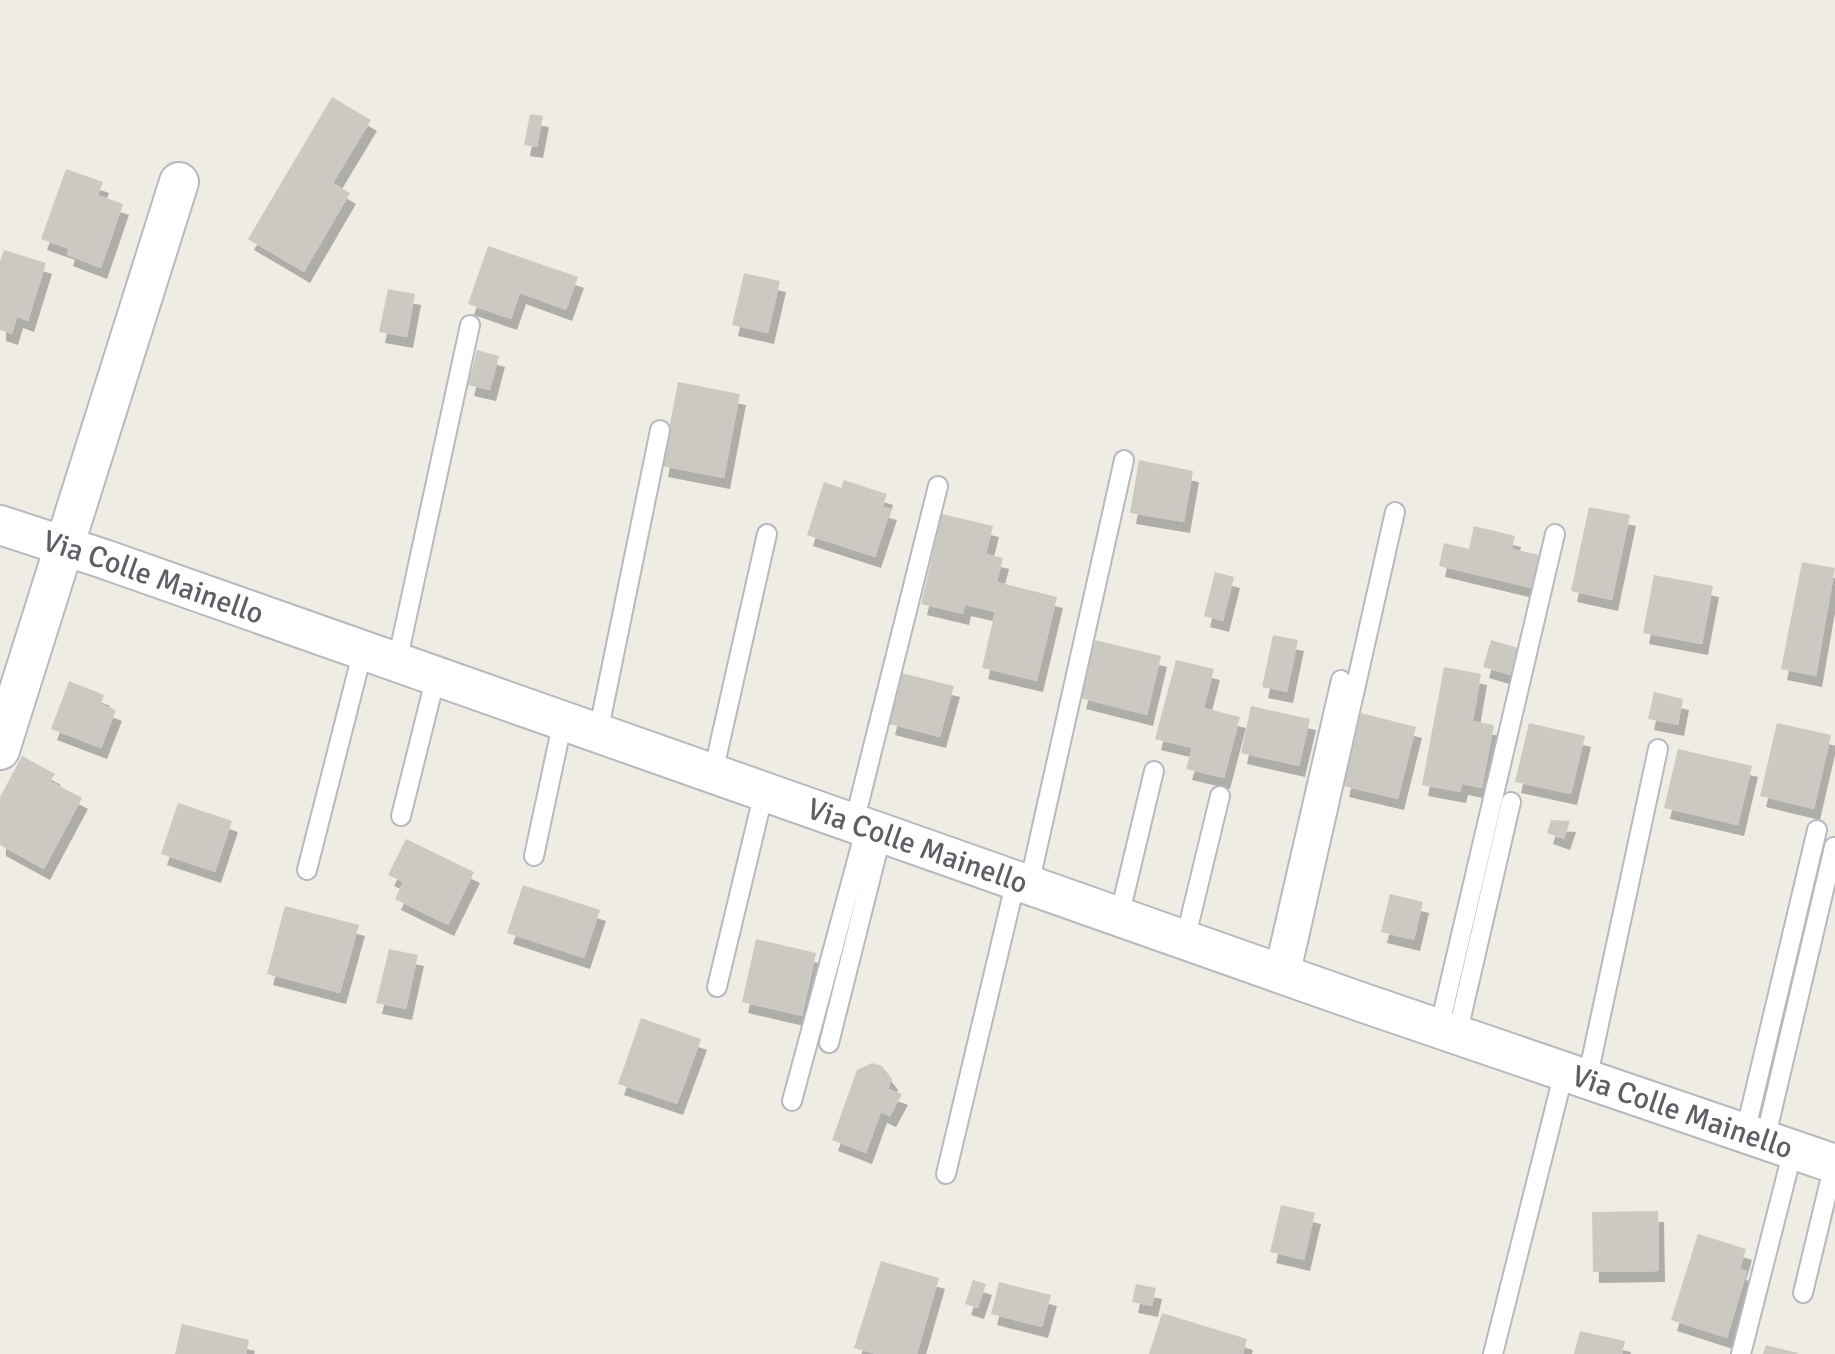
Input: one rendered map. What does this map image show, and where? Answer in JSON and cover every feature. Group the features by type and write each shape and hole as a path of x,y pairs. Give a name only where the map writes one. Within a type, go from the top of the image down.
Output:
{"street":[{"path":"0,750 179,182"},
{"name":"Via Colle Mainello","path":"0,526 1834,1164"}],"lane":[{"path":"307,870 380,656 470,325"},
{"path":"534,856 580,727 660,430"},
{"path":"946,1174 1023,883 1124,460"},
{"path":"829,1043 867,828 938,486"},
{"path":"1282,974 1395,512"},
{"path":"713,773 767,534"},
{"path":"1448,1032 1556,534"},
{"path":"401,816 436,676"},
{"path":"1282,974 1341,680"},
{"path":"1493,1354 1576,1076 1658,749"},
{"path":"1119,917 1154,771"},
{"path":"717,987 764,792"},
{"path":"1186,940 1220,796"},
{"path":"1448,1032 1511,802"},
{"path":"792,1101 867,828"},
{"path":"1741,1354 1768,1141 1817,830"},
{"path":"1768,1141 1834,847"},
{"path":"1804,1293 1834,1164"}],"building":[{"path":"332,97 371,120 333,183 350,193 304,272 248,239"},
{"path":"530,114 543,116 537,147 524,145"},
{"path":"66,169 103,182 98,195 123,204 101,268 67,255 69,249 41,239"},
{"path":"488,246 578,277 566,310 520,293 511,319 468,304"},
{"path":"4,250 46,263 28,321 17,317 12,334 0,330 0,262"},
{"path":"744,273 780,281 768,333 732,325"},
{"path":"388,289 415,294 407,337 379,332"},
{"path":"477,350 499,356 490,390 468,385"},
{"path":"678,382 740,394 724,478 662,466"},
{"path":"1139,460 1193,471 1184,522 1130,513"},
{"path":"844,480 887,494 883,507 891,509 875,557 807,535 824,482 841,488"},
{"path":"1589,507 1630,515 1612,600 1571,591"},
{"path":"942,514 993,526 986,554 1003,558 997,582 1057,597 1037,681 982,668 995,612 965,605 963,614 921,604"},
{"path":"1474,526 1515,536 1512,549 1539,555 1531,588 1439,566 1444,543 1469,549"},
{"path":"1802,562 1835,568 1816,676 1781,669"},
{"path":"1215,572 1234,577 1223,621 1204,616"},
{"path":"1654,575 1713,586 1702,644 1643,633"},
{"path":"1273,635 1298,640 1287,692 1262,687"},
{"path":"1095,640 1161,656 1147,715 1080,698"},
{"path":"1491,640 1518,648 1510,675 1483,667"},
{"path":"1176,660 1214,669 1204,708 1240,717 1224,778 1186,769 1192,748 1155,739"},
{"path":"1444,667 1481,674 1473,721 1494,725 1482,788 1462,784 1460,792 1422,785"},
{"path":"902,673 954,686 940,737 889,724"},
{"path":"69,681 104,695 101,704 116,710 101,748 51,729"},
{"path":"1654,692 1683,699 1678,725 1648,719"},
{"path":"1251,706 1310,719 1299,766 1241,753"},
{"path":"1361,713 1416,727 1398,799 1343,786"},
{"path":"1529,723 1585,736 1571,794 1515,782"},
{"path":"1777,723 1831,735 1814,809 1760,796"},
{"path":"1678,749 1752,766 1738,825 1664,808"},
{"path":"22,756 55,774 50,781 82,798 44,869 0,845 0,797"},
{"path":"178,803 232,821 215,872 161,854"},
{"path":"1551,820 1570,821 1564,839 1547,833"},
{"path":"406,839 474,872 448,925 395,899 403,882 388,875"},
{"path":"523,885 600,910 584,958 507,933"},
{"path":"1390,894 1423,902 1414,940 1381,932"},
{"path":"285,906 359,925 340,993 267,974"},
{"path":"756,939 816,953 802,1016 742,1002"},
{"path":"389,949 418,955 406,1009 376,1003"},
{"path":"641,1018 701,1039 677,1104 618,1084"},
{"path":"872,1063 882,1066 892,1079 888,1089 902,1094 890,1116 881,1112 866,1153 832,1140 857,1070"},
{"path":"1281,1205 1315,1213 1304,1260 1270,1252"},
{"path":"1658,1211 1659,1271 1593,1272 1592,1212"},
{"path":"1698,1234 1746,1249 1740,1269 1747,1271 1727,1338 1671,1320"},
{"path":"881,1261 939,1278 917,1354 876,1354 854,1348"},
{"path":"973,1280 986,1284 978,1308 965,1304"},
{"path":"999,1282 1051,1295 1042,1327 991,1314"},
{"path":"1136,1284 1156,1288 1152,1306 1132,1302"},
{"path":"1162,1313 1247,1339 1243,1354 1149,1354"},
{"path":"182,1324 249,1340 246,1354 175,1354"},
{"path":"1580,1331 1625,1341 1622,1354 1574,1354"},
{"path":"1766,1345 1798,1353 1763,1354"}]}
